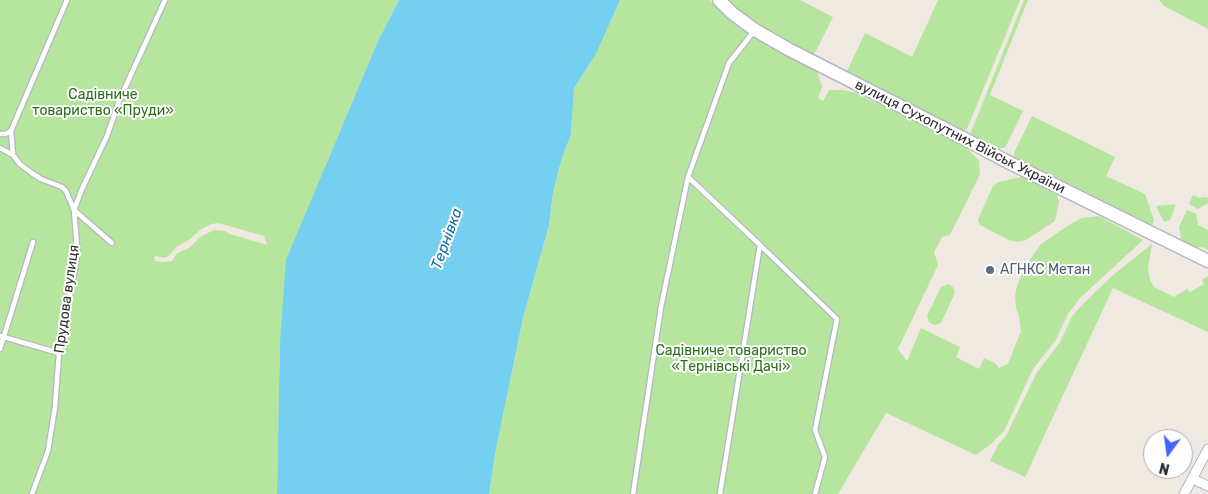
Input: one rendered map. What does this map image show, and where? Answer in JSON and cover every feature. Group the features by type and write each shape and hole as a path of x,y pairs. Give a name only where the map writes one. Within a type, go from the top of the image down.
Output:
{"street":[{"name":"вулиця Сухопутних Військ України","path":"719,0 732,13 788,50 1208,261"},
{"path":"1184,494 1208,449"},
{"path":"1193,479 1208,486"}],"lane":[{"path":"12,155 11,131 67,0"},
{"name":"Прудова вулиця","path":"32,494 48,451 55,407 59,353 76,263 77,247 74,210 107,136 119,101 165,0"},
{"path":"633,494 661,307 688,177 729,63 756,30"},
{"path":"0,134 11,131"},
{"path":"0,148 12,155 33,174 62,187 66,191 74,210 112,243"},
{"path":"688,177 837,319 815,430 825,456 815,494"},
{"path":"0,349 2,337 33,242"},
{"path":"720,494 760,245"},
{"path":"2,337 59,353"}],"green space":[{"name":"Садівниче товариство «Пруди»","path":"0,0 399,0 379,39 280,342 277,494 0,494","holes":["218,223 264,236 267,245 225,231 214,230 200,237 189,248 177,253 172,261 154,261 155,256 164,258 169,256 176,247 189,240 201,229 212,224"]},
{"name":"Садівниче товариство «Тернівські Дачі»","path":"620,0 709,0 728,18 748,32 729,61 733,62 751,39 755,38 817,71 822,87 818,98 823,101 829,90 857,93 964,146 979,160 980,174 950,235 942,237 934,252 938,265 898,349 907,361 921,328 960,347 956,357 979,369 984,358 995,363 999,368 1008,364 1021,331 1016,308 1015,296 1017,285 1027,264 1041,244 1082,218 1099,216 1143,240 1080,298 1068,314 1056,340 1033,369 1004,431 991,444 976,455 886,413 838,494 489,494 496,449 523,318 549,225 553,193 561,161 571,134 574,88 596,54"},
{"path":"725,0 800,0 833,17 813,57 758,27"},
{"path":"938,0 1020,0 967,129 963,131 847,71 865,33 912,57"},
{"path":"1024,0 1028,0 990,95 1023,111 1004,148 994,149 972,136 971,132"},
{"path":"1159,0 1208,0 1208,29 1164,6"},
{"path":"1032,116 1115,157 1106,176 1145,194 1154,220 1152,226 1014,158 1014,153"},
{"path":"1021,177 1057,195 1059,202 1055,221 1026,240 1018,242 1009,240 980,225 978,219 993,186 998,182"},
{"path":"1193,195 1200,198 1208,198 1208,203 1198,209 1189,204"},
{"path":"1176,204 1170,220 1164,222 1156,206"},
{"path":"1187,210 1196,214 1198,225 1208,230 1208,250 1203,247 1195,248 1183,242 1179,227"},
{"path":"1152,244 1148,268 1150,280 1154,287 1174,297 1187,289 1190,292 1204,284 1202,280 1208,276 1208,332 1113,288 1025,477 990,461 998,445 1007,434 1036,374 1060,342 1072,316 1113,275"},
{"path":"948,284 953,287 955,293 941,323 932,324 927,316 941,287"}],"water":[{"name":"Тернівка","path":"399,0 620,0 596,54 574,88 571,134 561,161 553,193 549,225 523,318 496,449 489,494 277,494 280,342 286,260 379,39"}],"place":[{"name":"АГНКС Метан","path":"990,270"}]}
